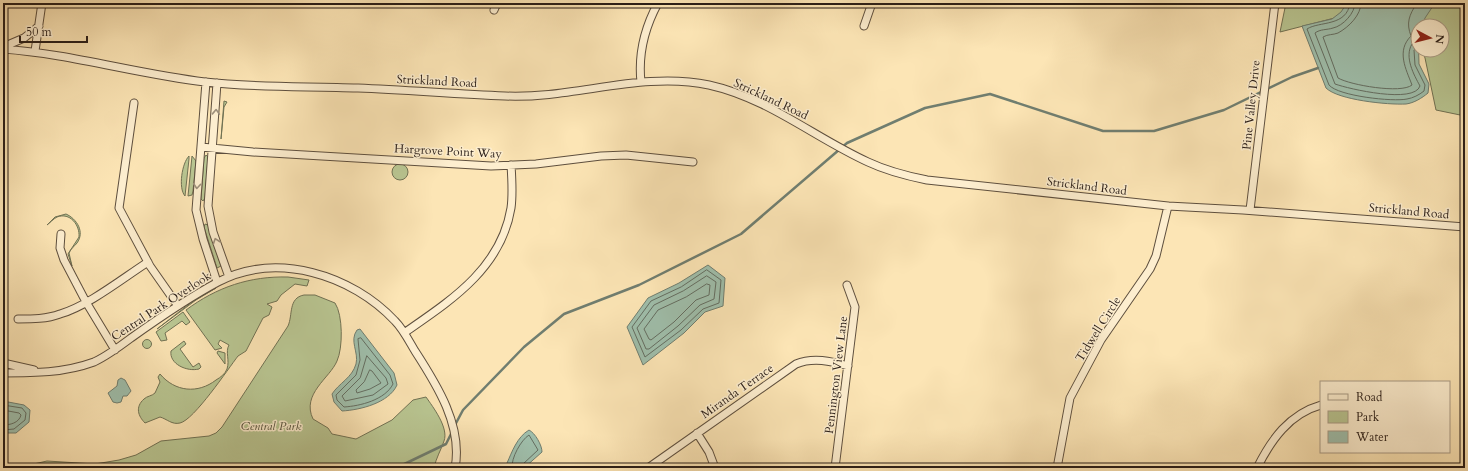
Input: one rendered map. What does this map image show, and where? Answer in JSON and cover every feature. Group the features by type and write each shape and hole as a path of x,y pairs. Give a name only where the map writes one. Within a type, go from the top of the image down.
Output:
{"street":[{"path":"35,51 42,3"},
{"path":"641,82 640,59 648,24 658,3"},
{"path":"864,26 872,3"},
{"name":"Pine Valley Drive","path":"1250,210 1275,3"},
{"path":"3,48 24,38 39,26"},
{"name":"Strickland Road","path":"3,48 35,51 153,74 217,83 522,96 641,82 686,82 709,85 733,92 779,112 867,162 909,176 943,182 1168,206 1250,210 1465,227"},
{"path":"206,82 196,196 197,215 217,282"},
{"path":"217,83 208,206 213,232 229,277"},
{"path":"134,103 119,204 120,212 148,262 178,306"},
{"name":"Hargrove Point Way","path":"201,147 491,166 607,155 626,155 693,162"},
{"path":"404,334 456,298 472,282 489,259 501,237 509,217 512,200 511,165"},
{"name":"Tidwell Circle","path":"1057,468 1070,398 1102,340 1150,269 1156,256 1168,206"},
{"path":"61,234 61,254 86,302 115,350"},
{"path":"18,319 60,315 86,302 148,262"},
{"name":"Central Park Overlook","path":"3,373 65,371 84,366 103,358 178,306 217,282 244,273 279,269 299,270 346,284 368,297 397,322 436,387 453,424 457,444 455,468"},
{"name":"Pennington View Lane","path":"835,468 855,307 847,285"},
{"name":"Miranda Terrace","path":"648,468 796,364 806,361 823,360 848,366"},
{"name":"Central Park Overlook","path":"3,363 48,372"},
{"path":"1257,468 1269,445 1282,428 1295,416 1309,408 1320,405"},
{"path":"697,433 712,457 715,468"}],"green space":[{"path":"1286,3 1465,3 1465,116 1436,110 1425,58 1450,58 1450,18 1410,18 1410,25 1350,14 1280,32"},
{"path":"224,101 227,102 224,107 221,139"},
{"path":"206,155 208,157 205,198 203,201 201,199 204,158"},
{"path":"189,156 185,196 181,182 184,164"},
{"path":"192,156 196,161 193,191 192,195 188,196"},
{"path":"400,164 407,169 408,172 403,179 400,180 393,175 392,172 397,165"},
{"path":"66,214 76,222 80,230 79,239 69,253 72,266 68,254 79,237 76,224 70,218 62,216 57,217 47,225 55,217"},
{"path":"205,224 208,225 221,266 217,268 204,227"},
{"path":"288,277 309,280 307,286 295,284 281,295 277,301 267,304 272,307 269,315 263,318 246,351 238,356 194,413 180,423 172,423 160,417 145,423 138,411 139,405 145,398 155,393 160,382 158,377 160,374 166,380 180,388 194,389 202,388 220,378 227,369 227,350 229,345 220,340 218,344 222,348 215,350 186,310 210,295 234,284 260,278"},
{"path":"216,288 196,300 157,329 193,301"},
{"name":"Central Park","path":"304,295 315,295 335,303 338,308 341,323 339,355 333,367 313,394 310,410 313,419 328,428 332,434 356,439 392,420 413,400 426,397 440,418 445,436 434,468 16,468 47,461 95,464 119,460 136,455 161,441 209,436 216,433 222,427 288,326 293,303 299,297"},
{"path":"183,312 190,322 186,325 182,321 165,333 167,340 161,341 156,332"},
{"path":"145,340 149,340 151,344 149,348 145,348 143,346 143,342"},
{"path":"184,341 186,344 180,349 193,367 199,363 201,367 199,369 194,370 184,368 173,360 171,351"},
{"path":"218,351 225,353 225,364 217,353"}],"water":[{"path":"1347,3 1435,3 1425,18 1410,18 1410,58 1419,58 1419,64 1429,84 1428,93 1418,100 1406,104 1388,104 1352,99 1341,96 1326,88 1302,26 1332,19 1341,12"},
{"path":"708,265 725,278 723,306 705,312 684,333 643,365 627,327 648,298 679,283"},
{"path":"360,329 394,373 397,385 388,397 381,401 365,407 342,411 334,402 332,394 354,369 357,360 354,338 357,330"},
{"path":"121,378 125,380 131,391 127,396 123,396 121,402 117,403 113,402 108,393 117,386 118,380"},
{"path":"3,401 24,405 30,410 29,422 16,433 3,433"},
{"path":"529,430 538,440 542,452 524,468 508,468 507,463 515,445"}],"waterway":[{"path":"455,425 463,410 524,347 564,314 639,285 741,234 847,143 925,108 990,94 1103,131 1154,131 1224,110 1292,77 1318,68"},
{"path":"396,468 446,444 452,432"}]}
